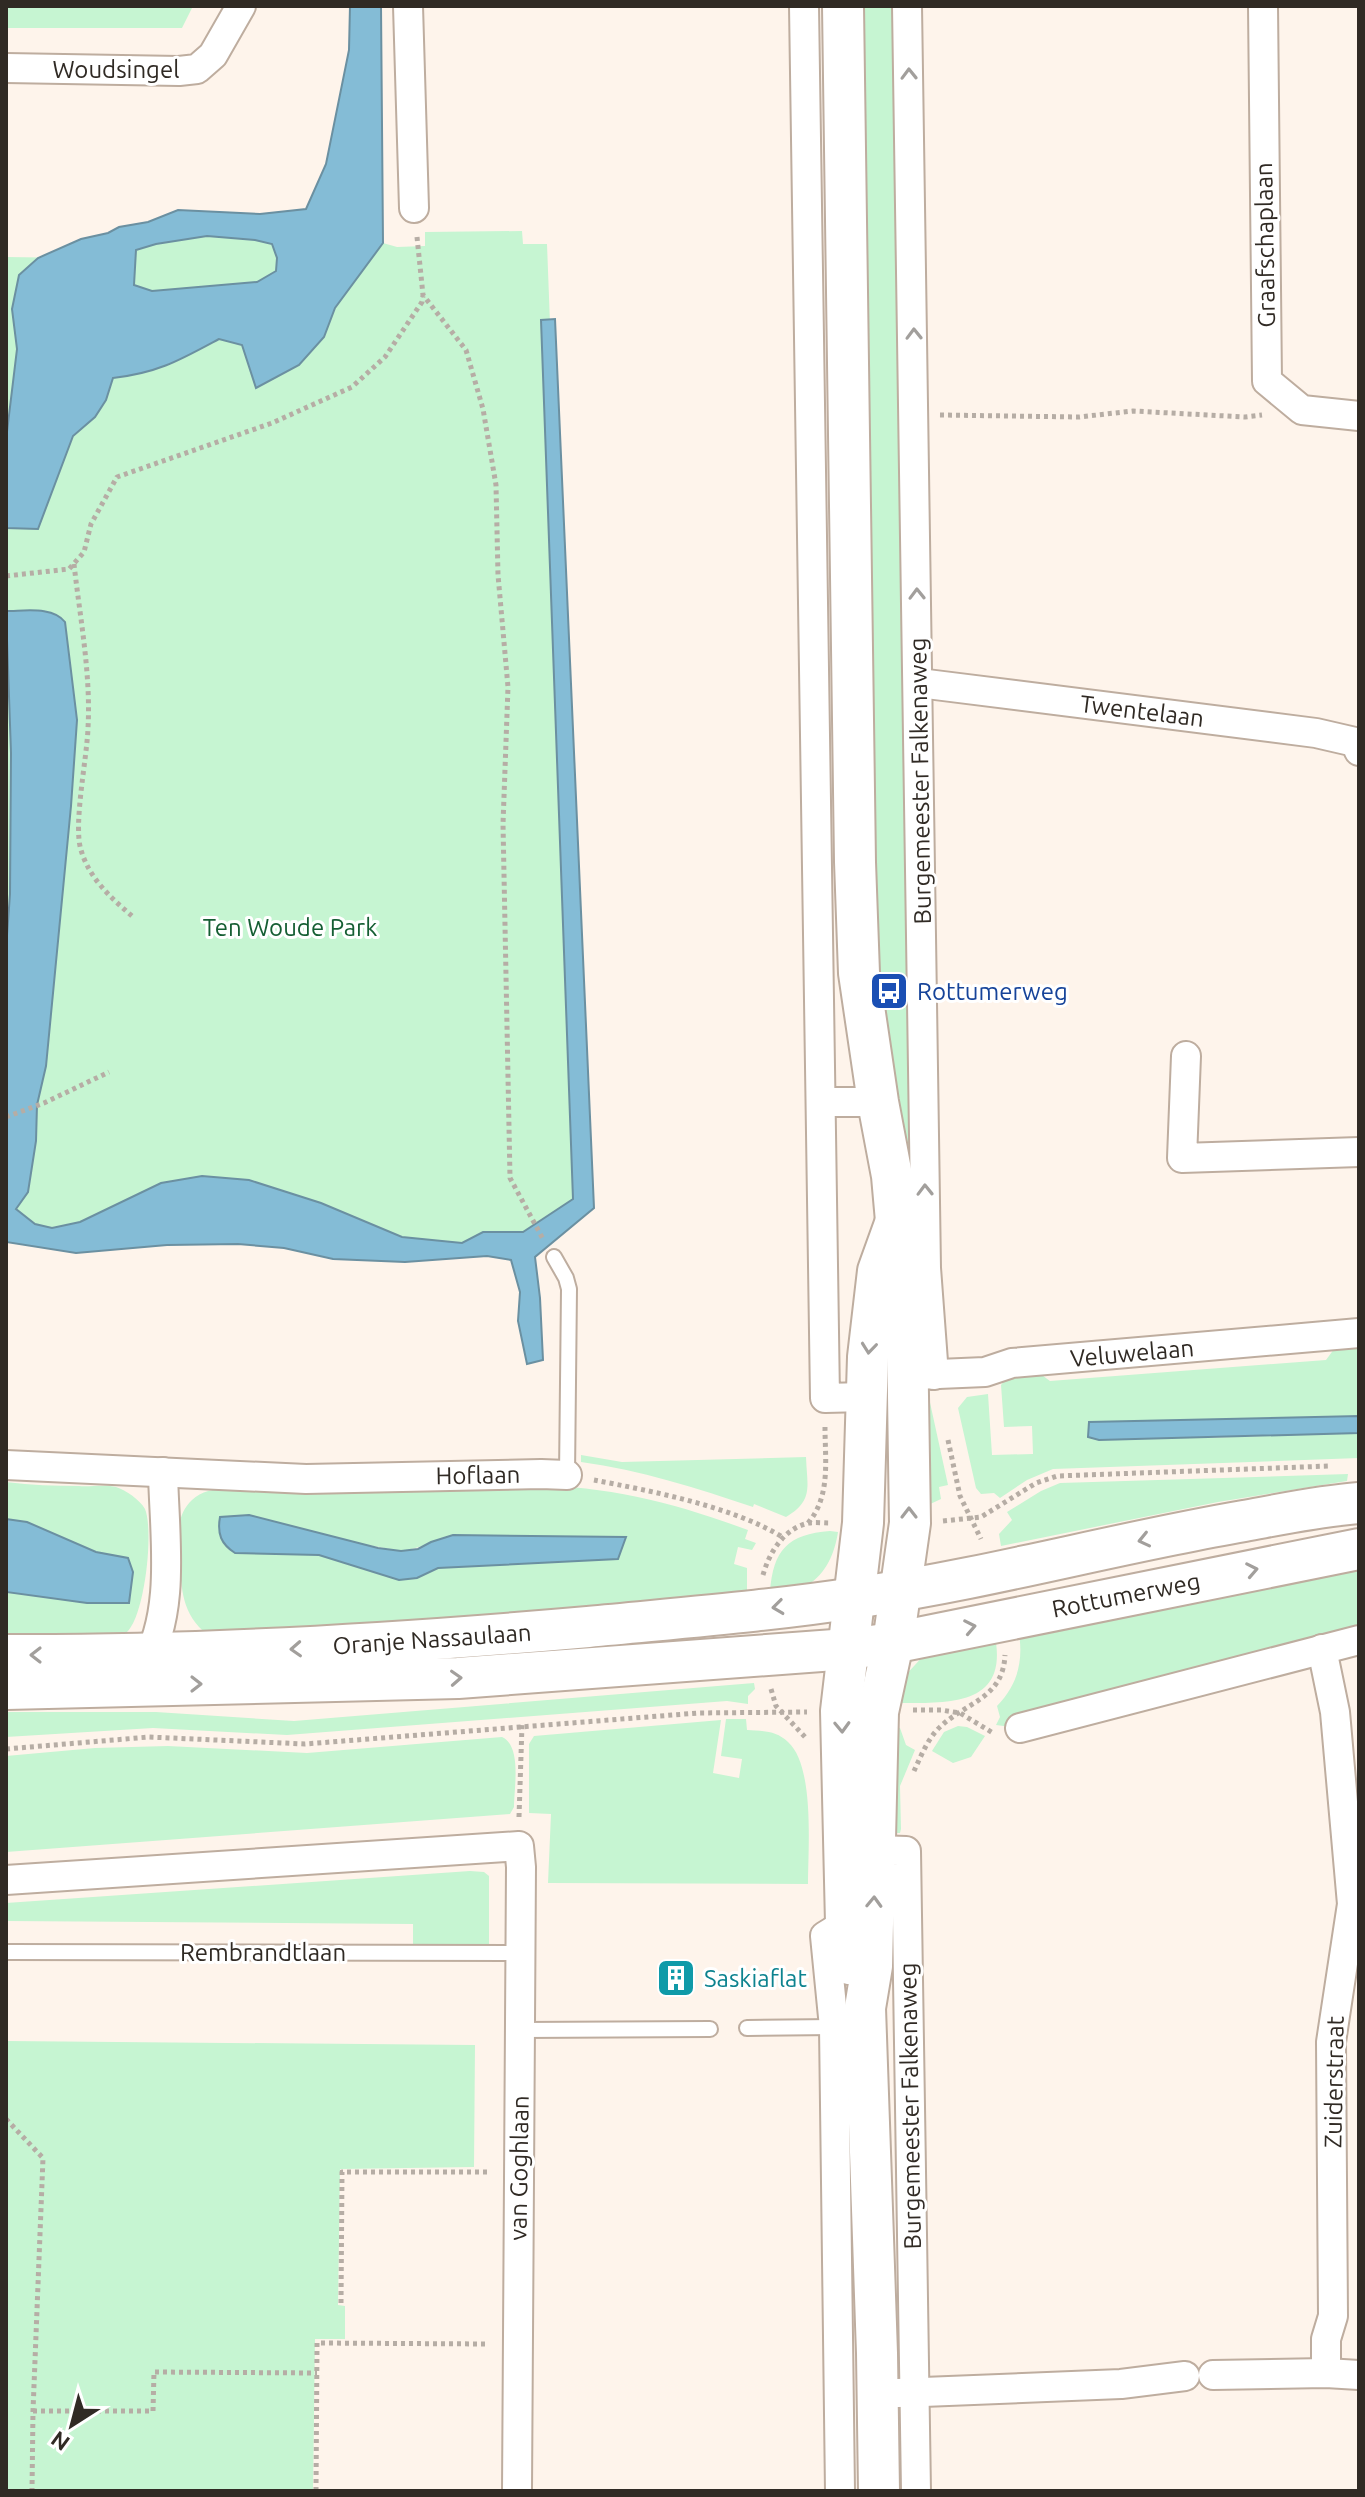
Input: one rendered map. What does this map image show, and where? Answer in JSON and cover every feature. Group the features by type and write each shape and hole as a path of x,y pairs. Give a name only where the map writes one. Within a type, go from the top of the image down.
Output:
{"street":[{"name":"Woudsingel","path":"6,68 197,69 213,55 241,6"},
{"path":"408,6 414,208"},
{"path":"804,6 825,1398 865,1397"},
{"name":"Burgemeester Falkenaweg","path":"843,6 859,973 920,1375"},
{"name":"Burgemeester Falkenaweg","path":"849,2017 872,1966 878,1712 902,1591 910,1523 926,1268 907,6"},
{"name":"Graafschaplaan","path":"1263,6 1267,381 1302,410"},
{"path":"1302,410 1359,416"},
{"name":"Twentelaan","path":"919,683 1316,733 1355,742 1359,751"},
{"path":"1186,1056 1182,1158 1359,1152"},
{"path":"821,1102 878,1102"},
{"name":"Burgemeester Falkenaweg","path":"879,2491 877,2393 849,2017 841,1711 863,1523 865,1397 878,1271 896,1221"},
{"name":"Veluwelaan","path":"920,1375 985,1372 1012,1363 1359,1333"},
{"name":"Hoflaan","path":"6,1465 306,1479 567,1475"},
{"path":"142,1669 165,1600 163,1472"},
{"name":"Rottumerweg","path":"856,1598 1002,1572 1169,1534 1335,1504 1359,1503"},
{"name":"Rottumerweg","path":"848,1649 893,1643 1359,1549"},
{"name":"Oranje Nassaulaan","path":"6,1689 265,1651 444,1640 685,1618 856,1598"},
{"path":"1009,1731 1359,1640"},
{"name":"Oranje Nassaulaan","path":"6,1655 250,1684 458,1678 848,1649"},
{"name":"Zuiderstraat","path":"1322,1649 1335,1712 1352,1904 1331,2042 1333,2316 1326,2339 1326,2373"},
{"path":"6,1880 519,1846"},
{"name":"van Goghlaan","path":"517,2491 521,2030 519,1846"},
{"name":"Burgemeester Falkenaweg","path":"840,2491 877,2393 906,1851 876,1850"},
{"path":"1213,2375 1359,2375"},
{"path":"877,2393 1121,2384 1185,2376"},
{"name":"Burgemeester Falkenaweg","path":"877,2393 916,2491"}],"lane":[{"path":"554,1257 569,1289 567,1475"},
{"name":"Rembrandtlaan","path":"6,1952 520,1953"},
{"path":"747,2028 849,2017"},
{"path":"521,2030 710,2029"}],"path":[{"path":"6,576 69,569 84,552 91,524 117,477 272,423 352,387 385,357 422,302 414,208"},
{"path":"423,295 466,350 483,409 496,485 498,575 508,687 503,824 510,1178 530,1220"},
{"path":"915,415 1079,417 1133,411 1245,417 1302,410"},
{"path":"74,563 83,638 88,726 80,849 102,889 132,916"},
{"path":"6,1117 109,1072"},
{"path":"763,1590 762,1575 772,1550 784,1538 808,1523 824,1494 825,1398"},
{"path":"947,1438 960,1496 980,1532 983,1547"},
{"path":"936,1522 971,1519 989,1513 1036,1483 1057,1476 1344,1466"},
{"path":"567,1475 646,1490 702,1505 754,1523 784,1538"},
{"path":"808,1523 840,1523"},
{"path":"911,1781 937,1729 977,1703 997,1683 1005,1664 1004,1644"},
{"path":"771,1685 773,1699 782,1712"},
{"path":"903,1710 960,1713 986,1730 1009,1731"},
{"path":"6,1749 149,1737 305,1744 698,1713 816,1712"},
{"path":"519,1846 522,1725"},
{"path":"6,2119 43,2158 32,2491"},
{"path":"341,2303 342,2172 518,2173"},
{"path":"316,2491 317,2343 517,2345"},
{"path":"33,2411 153,2411 154,2372 317,2373"}],"green space":[{"path":"6,6 193,6 182,28 6,28"},
{"path":"864,6 906,6 913,1173 908,1173 879,974 872,807"},
{"name":"Ten Woude Park","path":"522,231 523,244 547,244 583,1199 527,1244 418,1251 277,1211 38,1237 6,1219 6,257 79,258 109,320 279,308 383,243 397,247 425,246 425,232"},
{"path":"207,236 272,244 278,258 276,271 257,282 152,291 134,285 136,250"},
{"path":"1359,1343 1359,1416 1088,1424 1204,1438 1359,1433 1359,1458 1053,1469 1027,1480 1000,1498 994,1493 981,1494 976,1488 958,1408 967,1397 988,1394 992,1455 1033,1454 1032,1426 1004,1427 1001,1385 1012,1371 1035,1370 1050,1381 1326,1360 1337,1345"},
{"path":"919,1397 929,1398 948,1485 939,1487 941,1499 926,1506"},
{"path":"581,1455 622,1462 806,1457 807,1492 801,1505 786,1517 754,1504 753,1507 668,1480 581,1462"},
{"path":"1348,1474 1347,1481 1218,1502 1001,1546 999,1534 1012,1520 1007,1512 1060,1483"},
{"path":"6,1482 112,1486 128,1493 143,1506 148,1520 146,1573 138,1610 126,1633 86,1644 6,1645 6,1592 87,1603 129,1603 133,1572 128,1558 96,1552 27,1522 6,1519"},
{"path":"520,1486 580,1488 636,1497 748,1530 745,1539 756,1543 752,1550 738,1547 734,1564 747,1568 747,1600 208,1635 192,1618 184,1600 179,1527 187,1506 200,1494 218,1489 332,1493","holes":["220,1518 401,1551 453,1535 625,1537 480,1564 438,1568 417,1578 399,1580 319,1555 235,1553 222,1537 219,1524"]},
{"path":"838,1532 837,1540 832,1555 814,1581 803,1587 770,1592 775,1565 785,1547 803,1536"},
{"path":"1359,1556 1359,1626 1009,1719 1011,1727 996,1725 1000,1717 997,1706 1018,1670 1018,1627"},
{"path":"994,1632 997,1656 994,1674 985,1687 957,1700 900,1703 903,1678 926,1653"},
{"path":"754,1683 755,1689 748,1696 748,1704 727,1701 287,1735 153,1728 6,1737 6,1712 156,1712 294,1721"},
{"path":"726,1719 746,1719 747,1730 779,1735 797,1754 803,1769 808,1809 808,1884 548,1883 551,1814 529,1813 529,1744 534,1736 721,1720 713,1773 739,1778 742,1759 721,1756"},
{"path":"958,1726 985,1736 971,1757 953,1763 932,1751 944,1732"},
{"path":"895,1727 900,1728 906,1745 915,1750 900,1786 900,1833 895,1833"},
{"path":"502,1737 508,1742 515,1758 514,1807 510,1814 6,1852 6,1756 95,1748 168,1746 307,1753"},
{"path":"484,1872 489,1876 489,1944 413,1944 413,1924 6,1921 6,1903"},
{"path":"6,2041 475,2045 474,2167 340,2169 338,2305 345,2306 345,2339 315,2339 313,2491 6,2491"}],"water":[{"path":"350,6 381,6 383,243 335,308 324,337 299,365 256,388 242,345 219,339 156,369 113,378 106,400 95,417 73,436 38,529 6,528 6,440 17,349 12,309 19,275 38,258 81,239 148,222 178,210 260,214 306,209 326,164 349,50","holes":["207,236 272,244 277,258 276,271 257,282 152,291 134,285 136,250"]},
{"path":"555,319 594,1208 535,1257 543,1360 527,1364 518,1321 520,1292 511,1260 487,1256 405,1262 333,1259 284,1248 238,1244 167,1245 76,1253 6,1242 6,949 10,894 11,753 6,611 46,611 65,622 77,720 46,1066 37,1105 36,1141 28,1192 16,1209 35,1224 52,1228 80,1222 161,1183 202,1176 249,1180 321,1203 402,1237 462,1243 483,1232 523,1232 573,1199 541,320"},
{"path":"1359,1416 1359,1433 1099,1440 1088,1437 1089,1422"},
{"path":"249,1515 401,1551 418,1549 453,1535 626,1537 618,1559 438,1568 417,1578 399,1580 319,1555 235,1553 221,1538 220,1517"},
{"path":"6,1519 27,1522 96,1552 128,1558 133,1572 129,1603 87,1603 6,1592"}],"place":[{"name":"Rottumerweg","path":"889,991"},
{"name":"Saskiaflat","path":"676,1978"}]}
